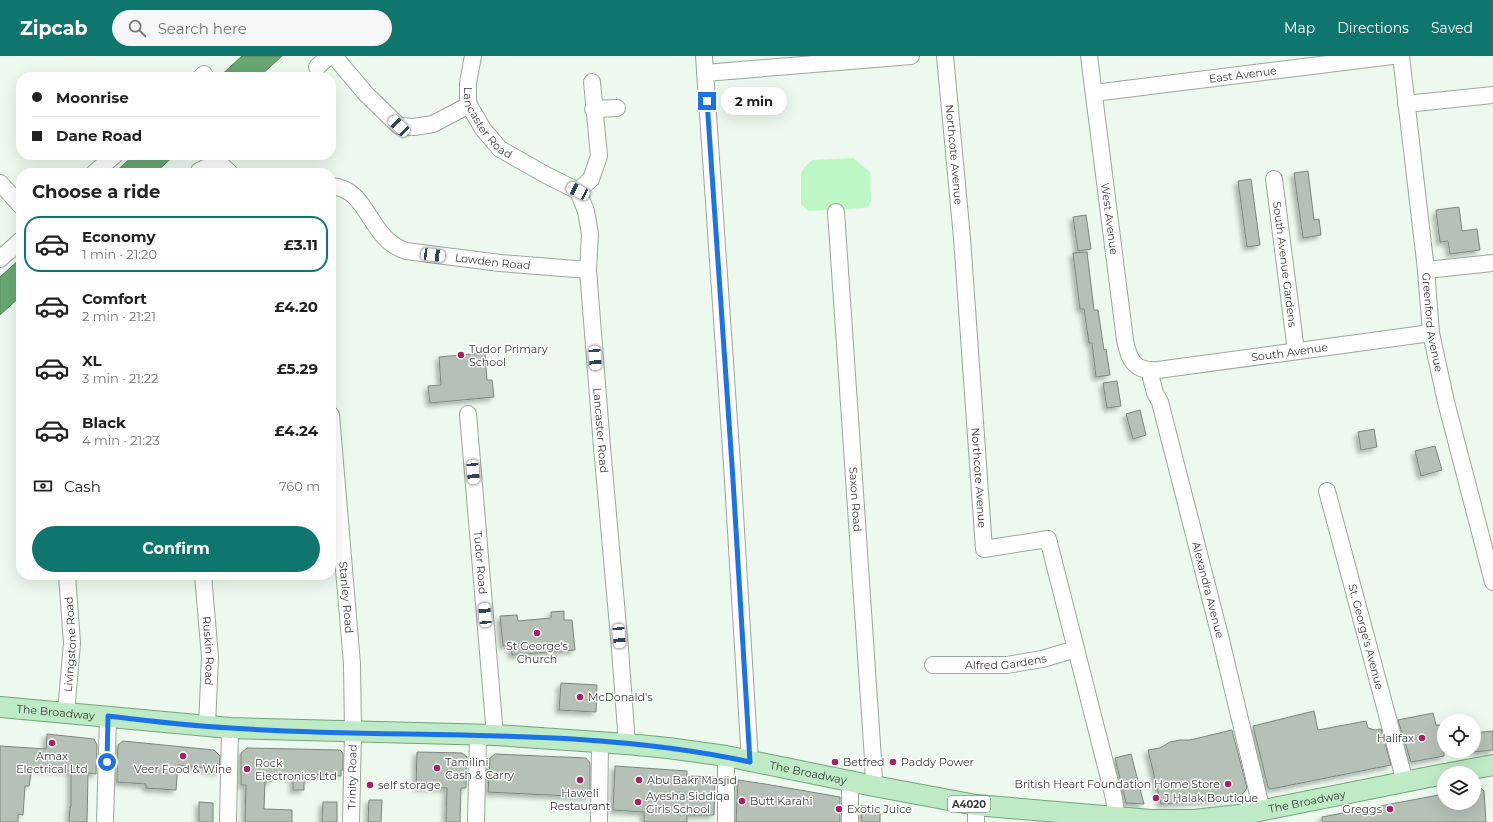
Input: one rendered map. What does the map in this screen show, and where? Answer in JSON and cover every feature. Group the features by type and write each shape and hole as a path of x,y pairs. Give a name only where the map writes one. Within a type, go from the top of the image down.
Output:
{"main road":[{"name":"The Broadway","path":"0,707 230,728 487,735 600,741 726,756 874,786 976,813 1117,820 1194,820 1239,815 1437,775"},
{"path":"1481,767 1493,765"}],"street":[{"path":"317,67 329,56"},
{"path":"334,56 366,94 399,126 414,127 433,124 469,105"},
{"name":"Lancaster Road","path":"473,56 468,83 469,105 483,129 500,149 578,191 586,211 590,234 588,270 627,744"},
{"path":"704,56 732,465 750,762"},
{"path":"705,73 826,60 911,56"},
{"name":"Northcote Avenue","path":"945,56 962,238 984,548 1048,539 1114,798 1117,820"},
{"name":"West Avenue","path":"1089,56 1124,340 1132,361 1140,368 1149,370"},
{"name":"East Avenue","path":"1094,93 1392,56"},
{"name":"Greenford Avenue","path":"1400,56 1426,270 1431,333 1446,402 1493,582"},
{"path":"578,191 591,179 599,156 592,82"},
{"path":"1406,104 1493,95"},
{"path":"594,109 617,108"},
{"path":"100,168 108,160"},
{"path":"209,168 222,164"},
{"name":"South Avenue Gardens","path":"1274,179 1296,351"},
{"path":"0,183 16,201"},
{"name":"Lowden Road","path":"336,187 343,188 354,194 383,236 395,246 406,251 500,263 588,270"},
{"name":"Saxon Road","path":"836,212 874,786"},
{"path":"0,259 16,245"},
{"path":"1426,270 1493,263"},
{"name":"South Avenue","path":"1149,370 1431,333"},
{"name":"Alexandra Avenue","path":"1149,370 1155,393 1160,402 1224,651 1262,811"},
{"name":"Tudor Road","path":"468,414 487,735 476,822"},
{"name":"Stanley Road","path":"336,474 352,664 353,732"},
{"name":"St. George's Avenue","path":"1327,491 1405,782"},
{"name":"Livingstone Road","path":"66,713 72,643 67,580"},
{"name":"Ruskin Road","path":"203,580 210,653 207,726"},
{"name":"Alfred Gardens","path":"933,665 1007,665 1076,649"},
{"path":"105,822 108,716"},
{"path":"228,822 230,728"},
{"name":"Trinity Road","path":"351,822 353,732"},
{"path":"599,822 600,741"},
{"path":"726,756 726,822"},
{"path":"850,781 850,822"}],"shaded area":[{"path":"242,56 282,56 264,72 224,72"},
{"path":"853,158 870,172 871,201 868,206 865,208 808,211 801,204 801,176 805,167 813,160"},
{"path":"128,160 169,160 161,168 120,168"},
{"path":"16,263 16,301 0,315 0,277"}],"building":[{"path":"1308,171 1314,220 1319,219 1321,235 1303,238 1294,173"},
{"path":"1251,179 1260,245 1247,247 1238,181"},
{"path":"1459,207 1462,231 1477,229 1480,250 1450,254 1448,241 1440,242 1436,210"},
{"path":"1086,215 1091,249 1078,251 1073,217"},
{"path":"1087,252 1094,310 1098,310 1104,350 1106,349 1110,375 1096,377 1092,343 1089,343 1084,309 1080,309 1073,253"},
{"path":"485,353 487,380 492,380 494,397 430,403 428,386 441,385 439,357"},
{"path":"1117,381 1121,406 1107,408 1103,383"},
{"path":"1140,410 1146,435 1133,439 1126,414"},
{"path":"1374,429 1377,447 1361,450 1358,432"},
{"path":"1435,446 1442,470 1421,476 1415,451"},
{"name":"St George's Church","path":"564,611 564,620 572,620 575,650 512,655 511,645 503,646 500,616 517,615 518,621 551,618 551,612"},
{"path":"561,683 597,685 596,712 559,710"},
{"path":"1314,711 1318,730 1366,721 1368,728 1375,730 1381,729 1391,765 1271,789 1268,787 1253,726"},
{"path":"1433,713 1437,725 1437,757 1411,762 1398,720"},
{"path":"1232,730 1247,788 1242,795 1217,800 1161,804 1148,750 1160,748 1170,742 1190,740"},
{"path":"1493,731 1493,750 1481,751 1481,732"},
{"path":"47,734 94,739 97,745 96,774 88,773 87,822 69,822 71,807 71,771 32,768 29,786 25,786 23,815 18,814 18,822 0,822 0,746 46,749"},
{"path":"123,741 214,750 220,756 219,772 207,770 208,768 178,765 176,790 146,788 146,784 117,782 118,745"},
{"path":"247,748 340,750 343,753 343,770 341,770 341,776 310,774 310,780 304,779 304,790 293,790 293,774 272,774 272,781 265,781 264,809 292,810 292,822 245,822 246,785 241,785 241,753"},
{"path":"417,752 462,753 467,757 466,788 461,788 460,822 446,822 447,788 416,787"},
{"path":"495,754 586,758 590,763 590,797 488,792 490,758"},
{"path":"1131,754 1144,804 1126,803 1115,758"},
{"path":"615,766 687,771 687,776 715,777 714,815 687,815 687,822 644,822 644,812 613,810"},
{"path":"738,780 840,797 840,822 736,822"},
{"path":"1481,788 1484,791 1486,822 1322,822 1322,817 1437,795 1437,810 1481,810"},
{"path":"369,800 382,800 381,822 368,822"},
{"path":"199,802 213,803 213,822 199,822"},
{"path":"323,802 337,802 337,822 322,822"},
{"path":"861,805 880,810 880,822 862,822"}],"place":[{"name":"Tudor Primary School","path":"461,355"},
{"name":"St George's Church","path":"537,633"},
{"name":"McDonald's","path":"580,697"},
{"name":"Halifax","path":"1422,738"},
{"name":"Amax Electrical Ltd","path":"52,743"},
{"name":"Veer Food & Wine","path":"183,756"},
{"name":"Betfred","path":"835,762"},
{"name":"Paddy Power","path":"893,762"},
{"name":"Tamilini Cash & Carry","path":"437,768"},
{"name":"Rock Electronics Ltd","path":"247,769"},
{"name":"Haweli Restaurant","path":"580,780"},
{"name":"Abu Bakr Masjid","path":"639,780"},
{"name":"British Heart Foundation Home Store","path":"1228,784"},
{"name":"self storage","path":"370,785"},
{"name":"J Halak Boutique","path":"1156,798"},
{"name":"Butt Karahi","path":"742,801"},
{"name":"Ayesha Siddiqa Girls School","path":"638,802"},
{"name":"Exotic Juice","path":"839,809"},
{"name":"Greggs","path":"1390,809"}],"route":[{"path":"107,762 108,716 230,728 495,735 600,741 726,756 750,762 733,480 707,101"}]}
